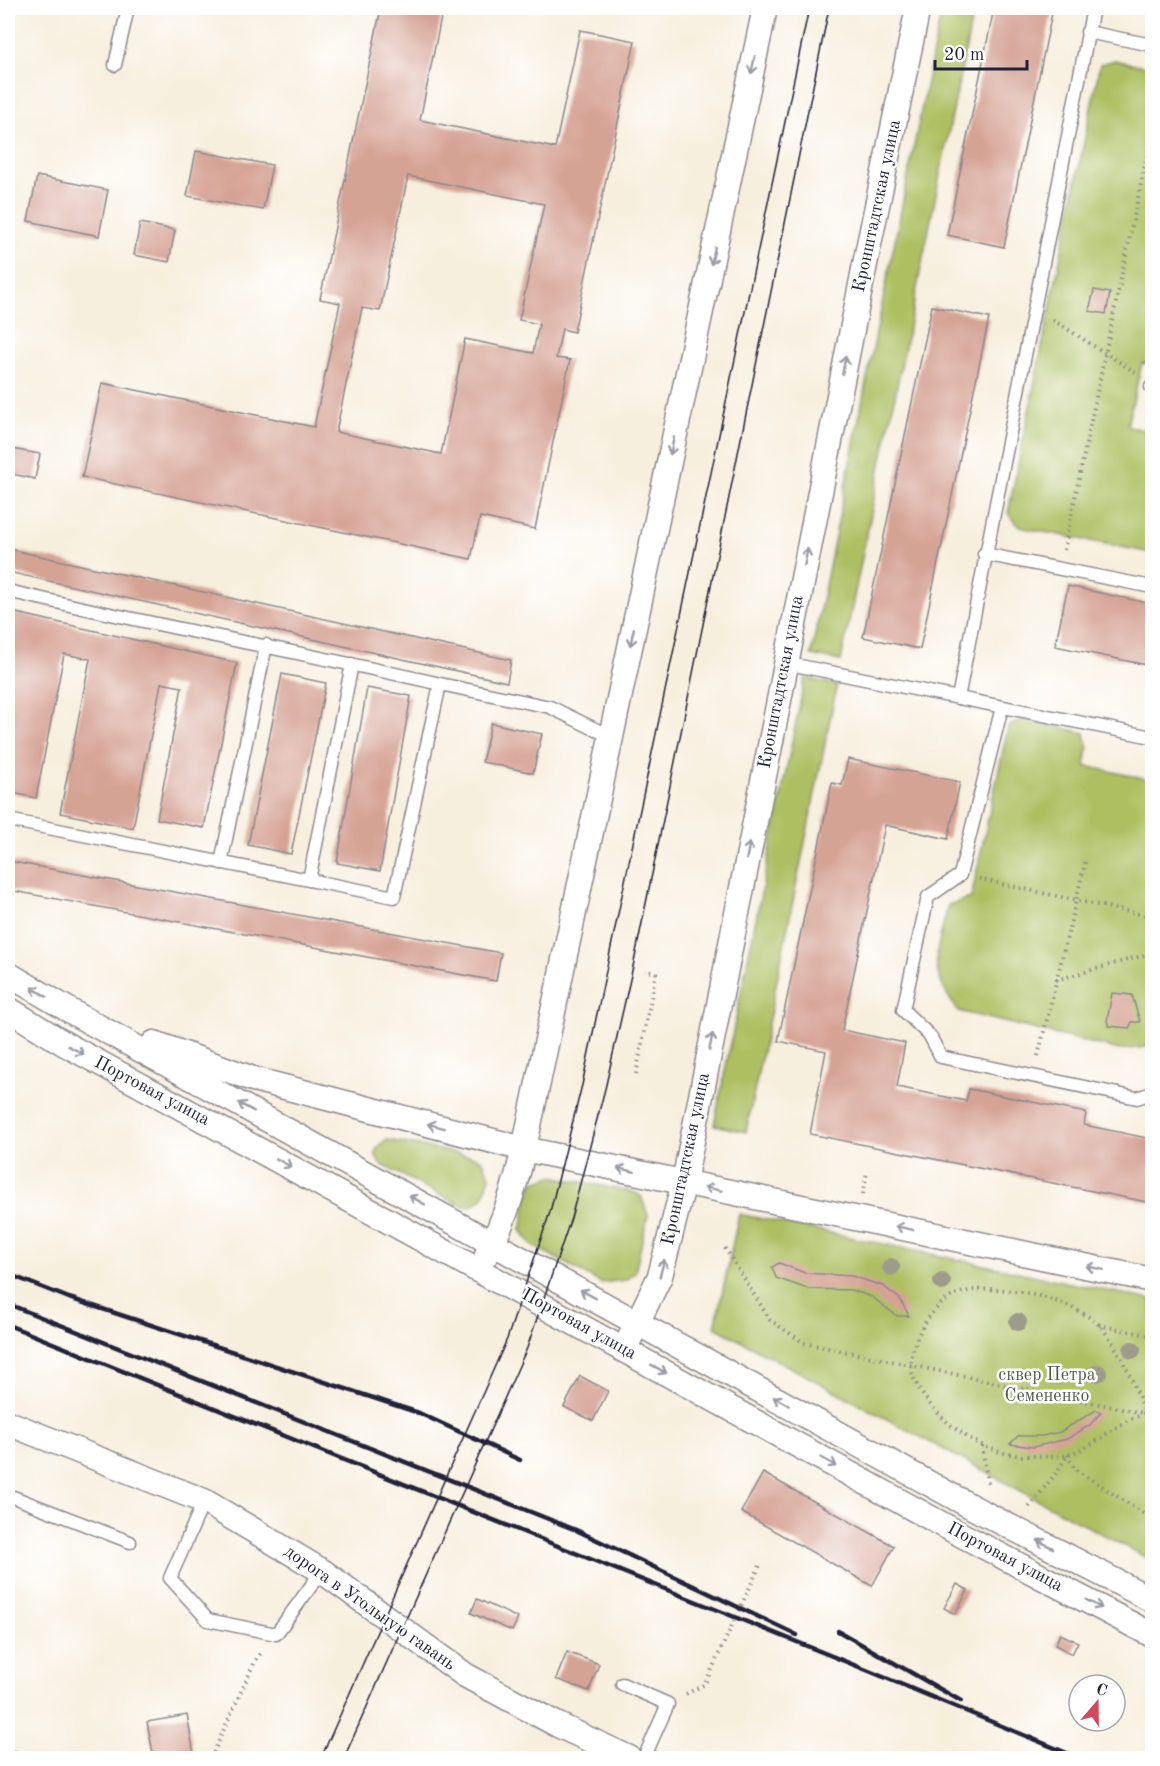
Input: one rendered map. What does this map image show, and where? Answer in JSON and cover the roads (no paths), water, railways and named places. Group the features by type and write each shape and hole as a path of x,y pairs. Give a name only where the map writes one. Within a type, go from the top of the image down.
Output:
{"street":[{"path":"479,1269 494,1242 512,1197 524,1149 765,8"},
{"name":"Кронштадтская улица","path":"624,1350 640,1322 660,1276 684,1182 785,663 918,8"},
{"name":"Портовая улица","path":"8,974 79,1016 640,1322 972,1507 1152,1600"},
{"name":"Портовая улица","path":"8,1009 65,1044 958,1533 1152,1635"},
{"name":"Портовая улица","path":"79,1016 253,1079 524,1149 1152,1280"},
{"name":"дорога в Угольную гавань","path":"8,1423 204,1500 322,1571 465,1675 558,1725 629,1758"}],"lane":[{"path":"115,65 128,8"},
{"path":"958,698 984,554 1093,8"},
{"path":"1087,32 1152,45"},
{"path":"984,554 1152,587"},
{"path":"8,591 134,621 266,645 550,707 611,737"},
{"path":"221,863 266,645"},
{"path":"785,663 1152,737"},
{"path":"309,880 352,664"},
{"path":"8,820 394,897 440,684"},
{"path":"1002,707 960,876 928,897 903,1010 930,1036 941,1057 1137,1098 1152,1093"},
{"path":"8,1495 130,1542"},
{"path":"204,1500 170,1578 208,1620 276,1634 322,1571"},
{"path":"622,1684 668,1704 644,1758"},
{"path":"8,1756 15,1758"}],"tram line":[{"path":"321,1758 507,1339 550,1212 582,1085 809,8"},
{"path":"344,1758 527,1348 571,1218 605,1089 634,962 829,8"}],"railway":[{"path":"8,1274 69,1298 419,1413 520,1460"},
{"path":"8,1304 576,1530 797,1635"},
{"path":"8,1325 869,1671 1079,1758"},
{"path":"838,1631 961,1701"}],"park label":[{"name":"сквер Петра Семененко","path":"1047,1385"}]}
